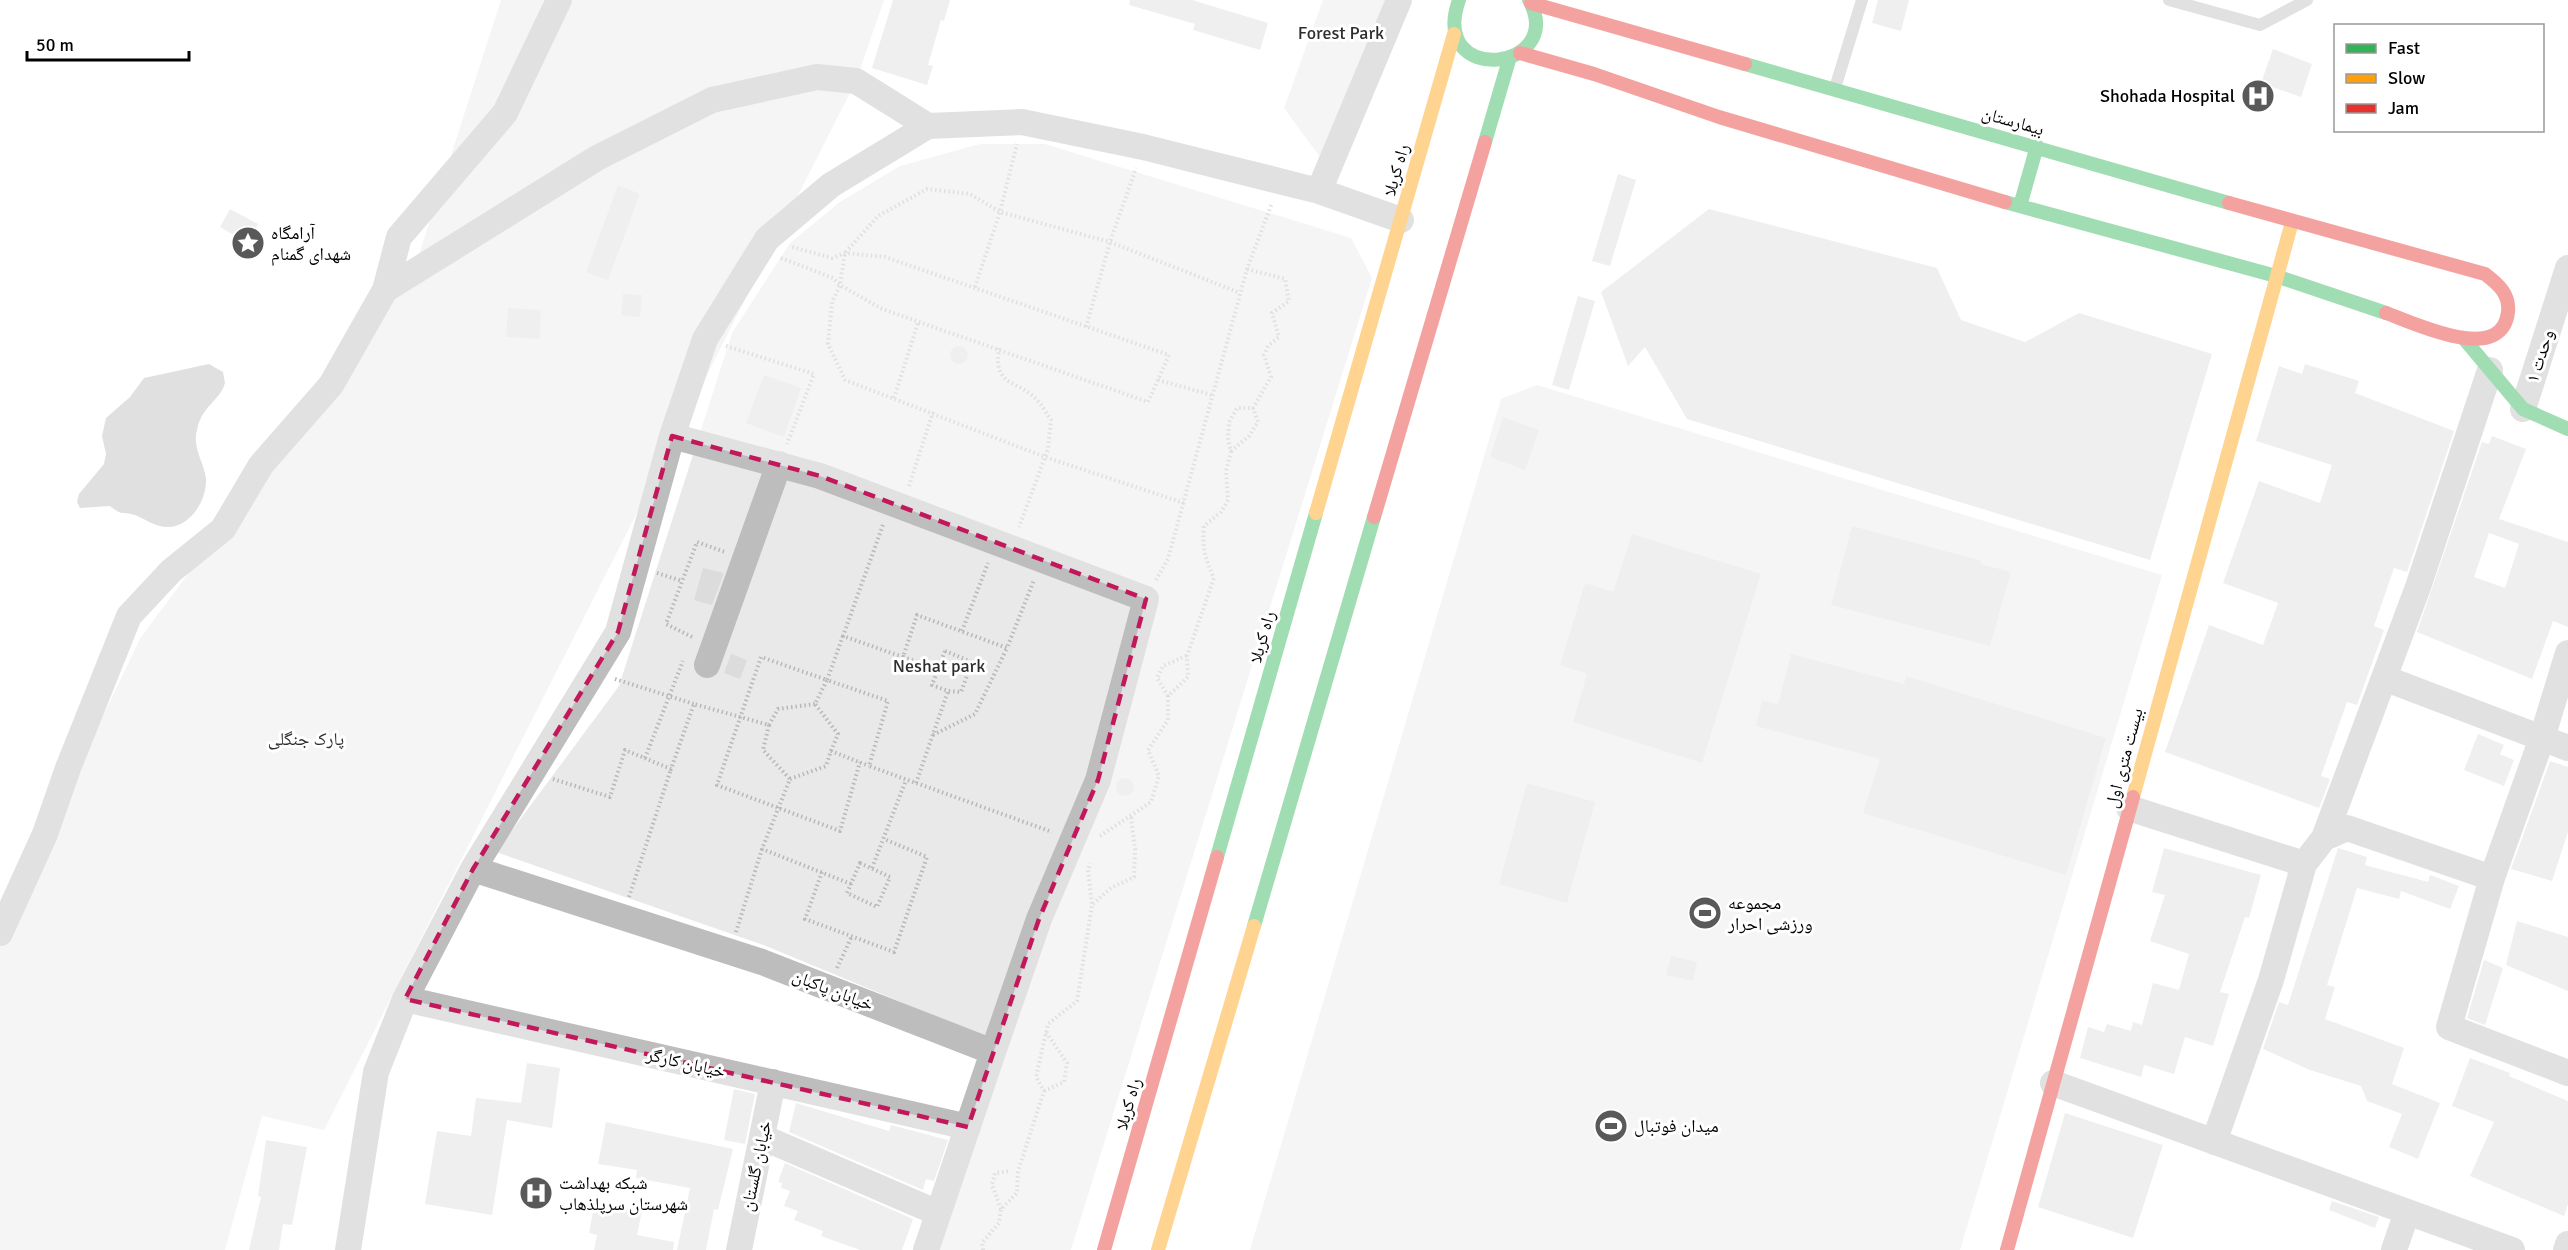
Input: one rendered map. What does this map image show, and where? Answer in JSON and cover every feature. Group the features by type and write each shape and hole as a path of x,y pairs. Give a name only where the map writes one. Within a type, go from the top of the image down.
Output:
{"main road":[{"name":"راه کربلا","path":"1104,1250 1454,34 1452,20 1459,0"},
{"path":"1454,34 1461,46 1482,61 1496,63 1515,57 1530,42 1535,30 1535,16 1530,2"},
{"name":"بیمارستان","path":"1530,2 2037,146 2292,222 2484,274 2504,288 2508,299 2506,323 2489,339 2465,340"},
{"path":"1515,57 1594,74 1719,117 2020,206 2276,276 2465,340 2523,409 2568,429"},
{"path":"1158,1250 1515,57"},
{"path":"2020,206 2037,146"},
{"name":"بیست متری اول","path":"2007,1250 2292,222"}],"street":[{"path":"0,933 45,834 68,768 129,616 171,571 223,529 261,465 331,385 385,290 399,237 506,113 559,0"},
{"path":"1319,191 1399,0"},
{"path":"385,290 597,158 712,100 817,77 856,81 928,126"},
{"path":"348,1250 376,1072 405,999 474,868 618,632 672,436 705,339 762,245 831,185 928,126 1022,122 1143,147 1319,191 1401,220"},
{"name":"وحدت ۱","path":"2523,409 2568,268"},
{"path":"2214,1142 2271,980 2304,864 2324,838 2418,587 2490,370"},
{"path":"672,436 820,476 898,517 1004,556 1146,599 1098,780 1084,844 1039,920 926,1250"},
{"path":"696,660 745,559 779,464"},
{"path":"2568,653 2542,738 2492,878 2449,1027 2568,1074"},
{"path":"2384,678 2568,748"},
{"path":"2129,808 2304,864"},
{"path":"2324,838 2347,828 2492,878"},
{"name":"خیابان پاکبان","path":"474,868 730,952 993,1052"},
{"name":"خیابان کارگر","path":"405,999 968,1126"},
{"name":"خیابان گلستان","path":"743,1249 773,1082"},
{"path":"2053,1083 2512,1250"},
{"path":"762,1137 938,1213"},
{"path":"2394,1250 2407,1212"},
{"path":"2566,1250 2568,1244"}],"lane":[{"path":"1835,88 1862,0"},
{"path":"2169,0 2260,25 2307,0"}],"path":[{"path":"975,287 1000,212 1022,122"},
{"path":"1086,327 1110,242 1143,147"},
{"path":"1146,599 1167,559 1240,292 1280,182"},
{"path":"762,245 832,258 844,253 878,216 927,189 970,194 1000,212 1110,242 1240,292"},
{"path":"762,245 833,278 840,285 882,309 1148,402 1169,355 885,257 844,253"},
{"path":"844,253 840,285 832,302 828,344 845,380 1045,457 1184,503"},
{"path":"1231,451 1249,436 1258,422 1254,408 1271,377 1264,356 1268,346 1279,337 1272,313 1289,301 1285,279 1247,269"},
{"path":"894,398 918,323"},
{"path":"705,339 814,374 779,464"},
{"path":"978,558 988,562 1004,556 1045,457 1051,420 1034,397 1007,383 997,361 999,348"},
{"path":"1158,380 1212,395"},
{"path":"1168,696 1188,677 1186,656 1214,578 1204,556 1204,526 1221,513 1228,500 1226,471 1231,451 1228,440 1229,422 1237,408 1254,408"},
{"path":"815,704 827,681 884,524 898,517 933,412"},
{"path":"872,520 884,524"},
{"path":"689,646 692,636 666,624 698,542 745,559"},
{"path":"962,631 988,562"},
{"path":"933,735 975,714 1007,648 1034,578 1025,575"},
{"path":"903,657 917,615 1007,648"},
{"path":"843,636 938,669"},
{"path":"945,651 972,662 961,692 948,691 932,685 945,651"},
{"path":"831,752 1084,844 1131,817 1151,802 1159,776 1148,750 1168,720 1168,696 1157,678 1163,666 1186,656"},
{"path":"860,762 840,831 717,784 761,657 888,701 869,766"},
{"path":"645,758 669,696 696,660"},
{"path":"594,673 769,725"},
{"path":"916,783 948,691"},
{"path":"623,917 694,704"},
{"path":"790,779 763,750 769,725 778,709 815,704"},
{"path":"730,952 762,849 790,779 826,766 838,734 815,704"},
{"path":"532,773 610,797 625,750 671,769"},
{"path":"872,868 906,780"},
{"path":"1092,905 1111,888 1134,877 1136,849 1131,817"},
{"path":"822,872 805,919 894,952 927,857 884,839"},
{"path":"762,849 851,884"},
{"path":"1044,1092 1036,1077 1047,1024 1077,1000 1092,905 1088,870 1092,859"},
{"path":"860,863 890,877 877,907 847,893 851,884 860,863"},
{"path":"828,988 852,936"},
{"path":"1001,1209 1017,1193 1018,1171 1044,1092 1064,1082 1067,1063 1046,1032"},
{"path":"983,1250 982,1243 999,1223 1001,1209 992,1185 995,1173 1010,1171"}],"highlighted area":[{"path":"672,436 820,476 1146,599 1098,780 1039,919 968,1127 405,999 473,869 618,632"}],"green space":[{"name":"پارک جنگلی","path":"501,0 884,0 856,81 324,1130 262,1116 225,1250 0,1250 0,947 10,908 141,637 413,273"},
{"name":"Forest Park","path":"1323,0 1385,0 1320,157 1284,108"},
{"name":"Neshat park","path":"980,144 1045,144 1351,238 1372,278 1071,1250 939,1250 1007,1046 766,946 496,852 619,686 732,333 790,243 840,202 900,166"},
{"name":"مجموعه ورزشی احرار","path":"1537,385 2162,575 1960,1250 1250,1250 1501,399"}],"shaded area":[{"path":"209,364 223,372 225,383 203,415 197,430 196,443 205,473 206,487 195,512 182,523 165,527 135,515 121,513 110,506 80,508 77,502 79,494 104,464 106,454 102,436 106,418 130,397 144,378"}],"building":[{"path":"893,0 950,0 944,21 941,20 928,65 933,66 927,85 872,68"},
{"path":"1130,0 1192,0 1268,23 1260,50 1193,30 1195,24 1129,5"},
{"path":"1878,0 1909,0 1901,31 1872,23"},
{"path":"2273,49 2312,64 2301,97 2261,83"},
{"path":"1618,174 1636,180 1610,266 1592,261"},
{"path":"618,185 640,194 608,280 586,272"},
{"path":"230,209 258,224 248,243 220,227"},
{"path":"1709,209 1937,268 1961,320 2025,342 2079,313 2212,354 2150,560 1687,419 1645,347 1628,366 1601,292"},
{"path":"623,294 642,295 640,317 621,315"},
{"path":"1578,296 1595,301 1569,390 1552,385"},
{"path":"508,308 541,310 540,339 506,337"},
{"path":"959,346 965,349 968,355 965,361 959,364 953,361 950,355 953,349"},
{"path":"2305,364 2359,381 2355,393 2454,431 2407,572 2394,568 2374,626 2384,630 2357,705 2347,702 2321,776 2330,779 2319,808 2165,752 2209,625 2263,645 2278,603 2223,583 2259,481 2320,503 2332,465 2256,441 2279,366 2302,374"},
{"path":"764,375 801,388 784,437 746,423"},
{"path":"1503,417 1539,430 1525,470 1490,457"},
{"path":"2492,436 2526,449 2499,519 2568,542 2568,627 2553,621 2532,679 2417,632 2482,442 2489,444","holes":["2489,533 2519,544 2505,588 2474,577"]},
{"path":"1852,526 1982,561 1981,564 2011,572 1990,646 1831,605"},
{"path":"1632,534 1761,574 1702,763 1573,722 1587,674 1560,665 1585,583 1613,592"},
{"path":"703,568 724,573 712,605 694,600"},
{"path":"731,654 747,660 740,679 724,673"},
{"path":"1791,654 1904,684 1906,676 2106,738 2066,875 1863,813 1880,759 1756,726 1762,700 1778,704"},
{"path":"2478,734 2504,745 2500,754 2514,760 2504,786 2464,770"},
{"path":"2550,761 2568,767 2568,832 2552,881 2511,869"},
{"path":"1125,778 1131,781 1134,787 1131,793 1125,796 1119,793 1116,787 1119,781"},
{"path":"1527,783 1595,802 1567,903 1499,884"},
{"path":"2164,848 2261,875 2249,918 2245,917 2220,992 2229,994 2213,1046 2185,1037 2174,1074 2144,1065 2141,1077 2080,1058 2088,1027 2104,1032 2107,1024 2131,1031 2133,1022 2142,1025 2153,983 2179,990 2189,954 2150,941 2165,895 2152,892"},
{"path":"2338,848 2367,857 2365,865 2428,882 2430,875 2459,886 2450,909 2401,891 2399,899 2357,888 2327,985 2335,987 2325,1019 2404,1048 2392,1084 2440,1103 2418,1159 2389,1147 2402,1114 2367,1101 2361,1086 2310,1070 2263,1049 2279,1002 2288,1005"},
{"path":"2517,921 2568,937 2568,991 2506,965"},
{"path":"1671,956 1697,962 1693,981 1666,975"},
{"path":"2484,960 2503,968 2485,1025 2467,1018"},
{"path":"2470,1058 2510,1073 2509,1076 2568,1101 2568,1204 2564,1216 2470,1176 2494,1122 2452,1106"},
{"path":"527,1063 560,1068 552,1128 507,1120 492,1215 425,1204 437,1131 471,1136 476,1098 521,1103"},
{"path":"734,1089 755,1094 745,1144 724,1140"},
{"path":"796,1103 889,1131 891,1125 948,1140 934,1181 926,1179 923,1190 789,1132"},
{"path":"2065,1113 2163,1145 2133,1238 2038,1207"},
{"path":"606,1122 733,1149 718,1210 714,1209 706,1250 677,1250 690,1188 636,1178 637,1170 598,1164"},
{"path":"266,1140 307,1147 292,1225 283,1224 279,1250 249,1250 261,1197 258,1196"},
{"path":"785,1163 913,1219 902,1250 860,1250 821,1236 823,1231 794,1220 798,1211 784,1206 790,1191 781,1188 782,1183 778,1182"},
{"path":"595,1201 642,1211 637,1235 674,1242 673,1250 594,1250 597,1235 589,1233"},
{"path":"2332,1201 2379,1217 2375,1228 2329,1210"}],"traffic: fast":[{"path":"1459,0 1455,28 1462,47 1478,57 1497,60 1516,54 1530,42 1536,24 1529,0"},
{"path":"1485,142 1509,60"},
{"path":"1745,64 2229,203"},
{"path":"2020,206 2037,146"},
{"path":"2005,202 2276,276 2386,313"},
{"path":"2465,340 2523,409 2568,429"},
{"path":"1217,857 1316,513"},
{"path":"1254,926 1374,517"}],"traffic: slow":[{"path":"1316,513 1454,34"},
{"path":"2133,797 2292,222"},
{"path":"1158,1250 1254,926"}],"traffic: jam":[{"path":"1531,3 1745,64"},
{"path":"1520,53 1594,74 1719,117 2005,202"},
{"path":"1374,517 1485,142"},
{"path":"2229,203 2485,274 2502,290 2508,306 2502,328 2490,336 2474,339 2435,331 2386,313"},
{"path":"2007,1250 2133,797"},
{"path":"1104,1250 1217,857"}],"place":[{"name":"Shohada Hospital","path":"2258,96"},
{"name":"آرامگاه شهدای گمنام","path":"248,243"},
{"name":"مجموعه ورزشی احرار","path":"1705,913"},
{"name":"میدان فوتبال","path":"1611,1126"},
{"name":"شبکه بهداشت شهرستان سرپلذهاب","path":"536,1193"}]}
